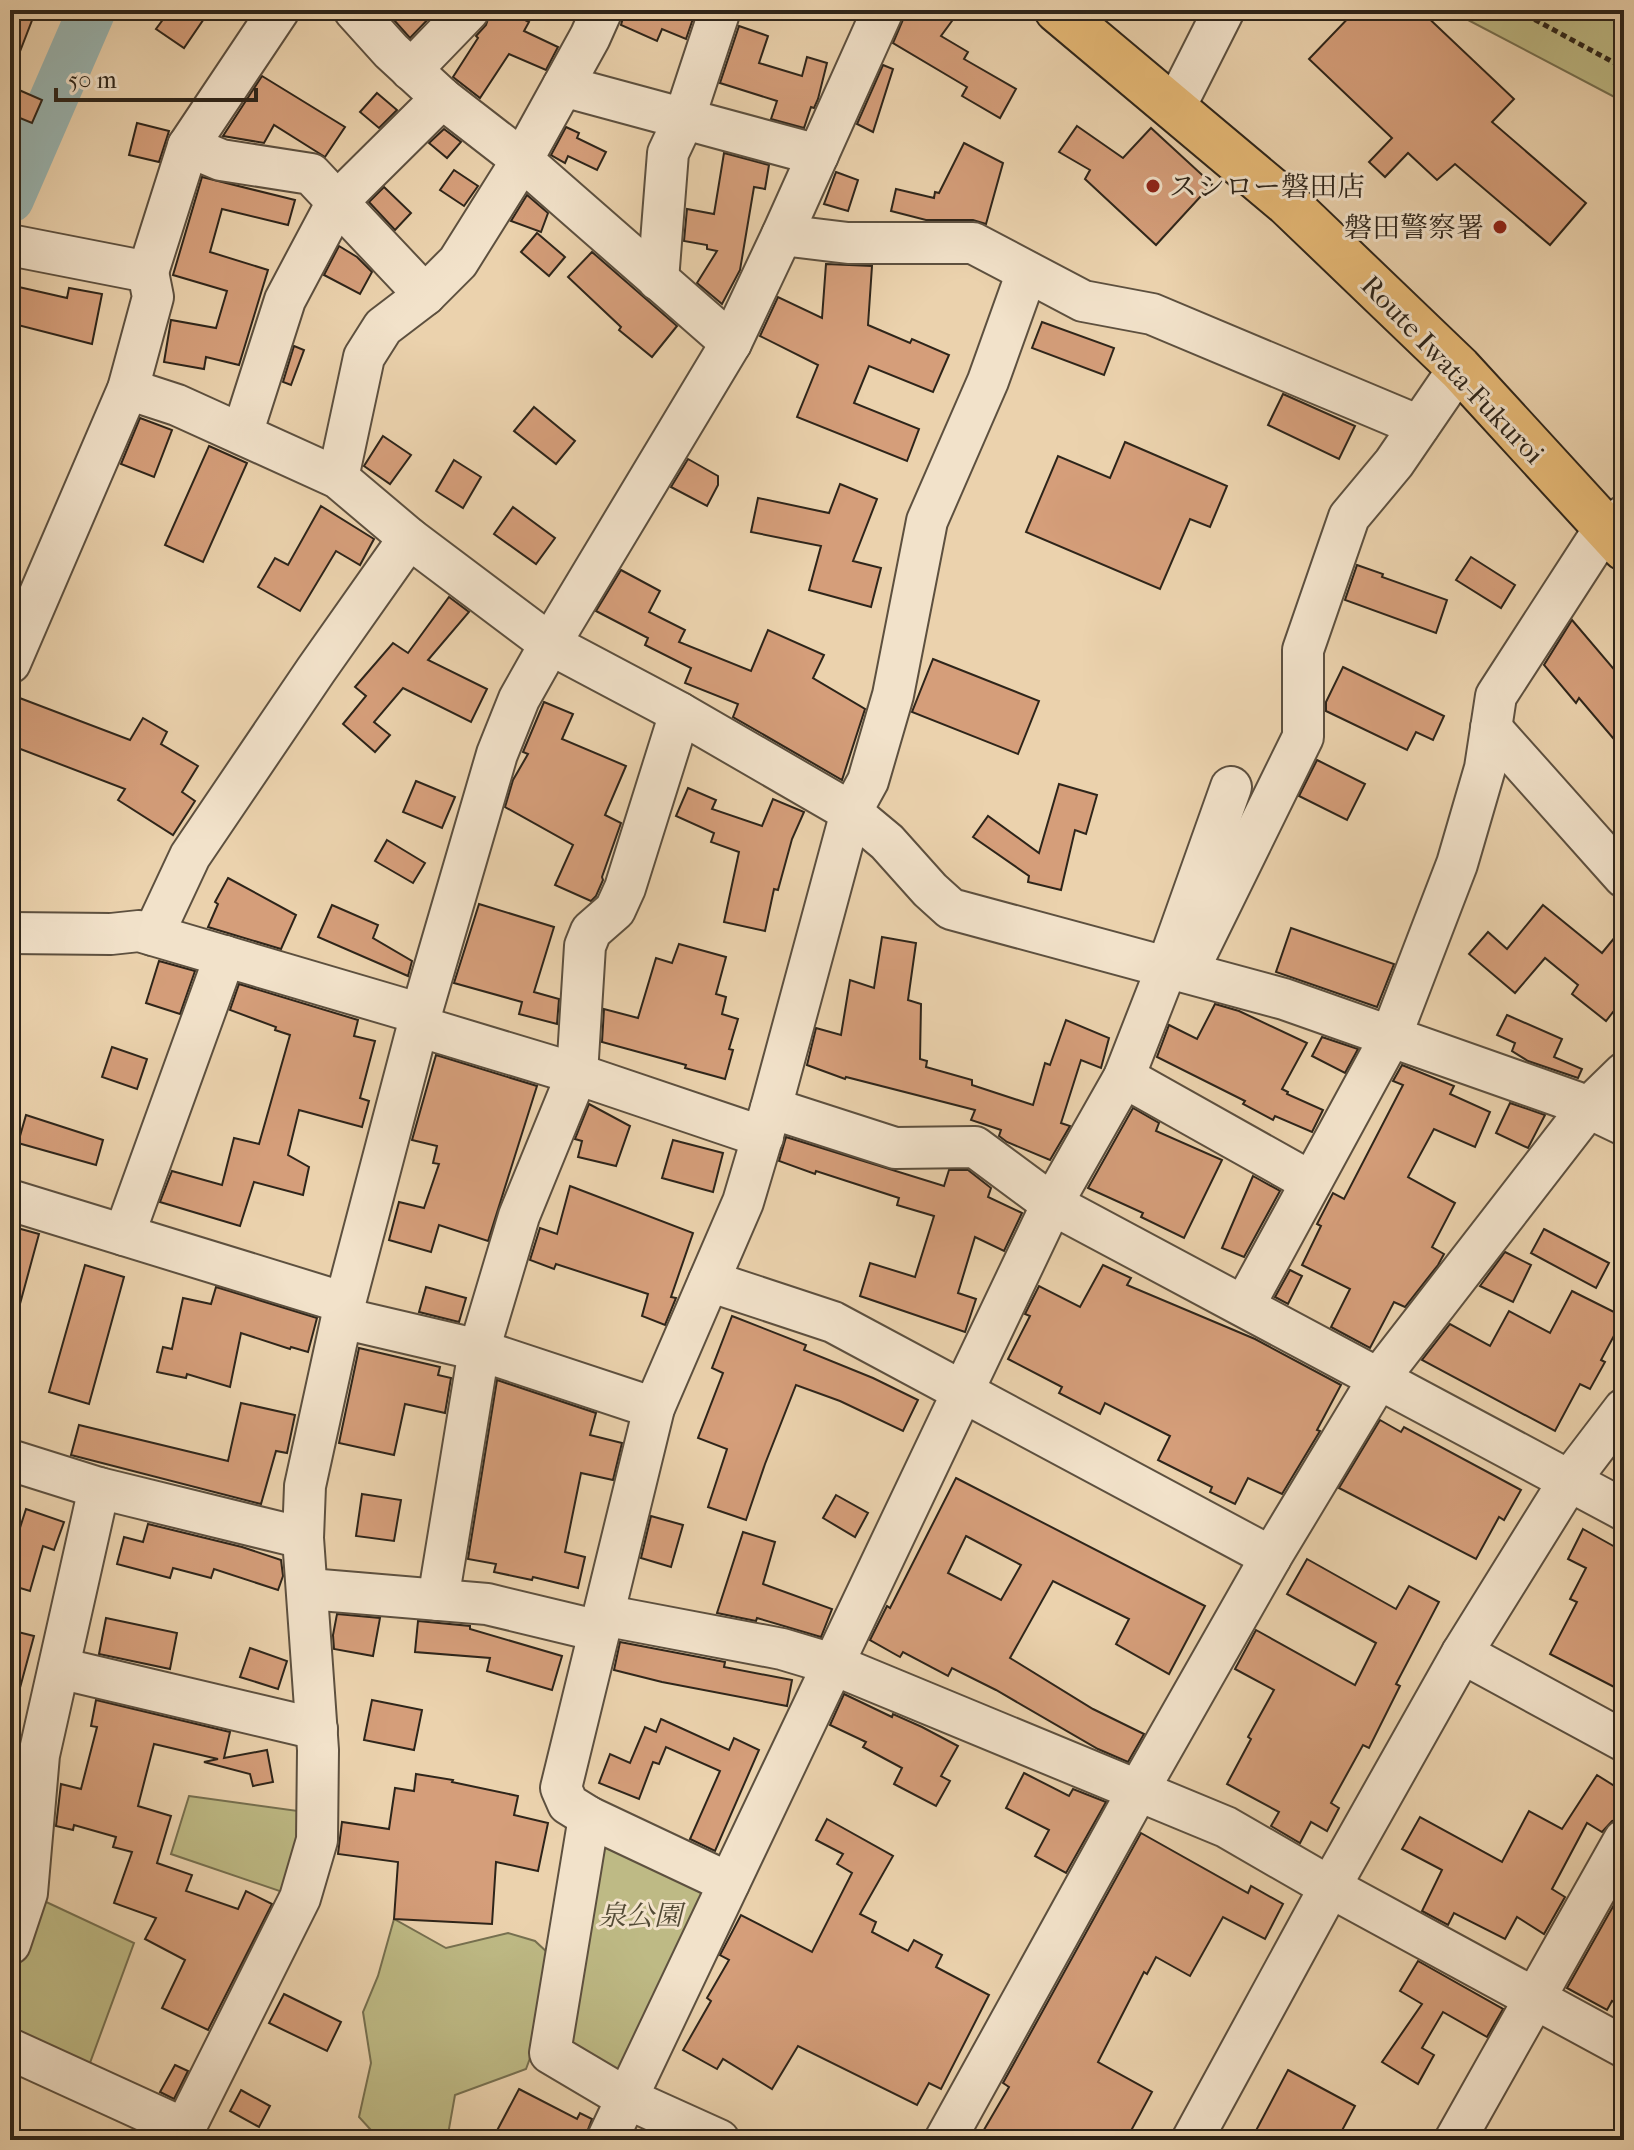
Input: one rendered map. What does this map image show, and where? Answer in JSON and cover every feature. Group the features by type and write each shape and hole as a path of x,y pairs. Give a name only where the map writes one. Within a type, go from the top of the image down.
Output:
{"main road":[{"name":"Route Iwata-Fukuroi","path":"1057,10 1287,203 1459,368 1617,531"}],"street":[{"path":"10,663 128,389 153,297 148,272 188,146 279,10"},
{"path":"354,10 442,98 522,160 731,343"},
{"path":"411,70 469,10"},
{"path":"338,478 364,357 383,327 425,295 458,262 522,160 602,10"},
{"path":"658,280 668,153 684,119 720,10"},
{"path":"10,2049 182,2135 284,1933 305,1884 319,1827 317,1729 303,1538 305,1486 343,1310 420,1020 497,754 519,699 550,644 731,343 883,10"},
{"path":"1175,107 1224,10"},
{"path":"563,86 818,155"},
{"path":"242,434 285,300 337,202 442,98"},
{"path":"188,146 221,160 311,174 425,295"},
{"path":"782,235 848,243 973,243 1083,301 1152,314 1419,426"},
{"path":"10,245 148,272"},
{"path":"729,1883 589,1817 568,1804 561,1788 654,1408 743,1202 851,812 868,781 893,695 927,521 988,381 1027,272"},
{"path":"607,2140 1052,1204 1124,1077 1177,970 1303,737 1303,650 1349,517 1394,463 1459,368"},
{"path":"128,389 177,405 338,478 409,538 550,644 680,713 851,812 887,842 951,909 1284,999 1588,1108 1624,1125"},
{"path":"1244,1306 1391,1036 1457,864 1485,768 1496,696 1617,531"},
{"path":"153,935 190,856 409,538"},
{"path":"438,1600 479,1350 519,1216 577,1074 585,946 591,931 615,910 625,888 680,713"},
{"path":"1491,728 1624,877"},
{"path":"1177,970 1231,787"},
{"path":"10,933 111,934 139,931 225,956 577,1074 767,1122 895,1148 975,1147 1052,1204 1624,1510"},
{"path":"124,1235 225,956"},
{"path":"945,2140 1271,1557 1379,1378 1588,1108 1624,1073"},
{"path":"1124,1077 1311,1182"},
{"path":"10,1200 654,1408"},
{"path":"709,1281 833,1322 1271,1557"},
{"path":"1192,2140 1462,1653 1569,1481 1624,1409"},
{"path":"10,1460 99,1488 303,1538"},
{"path":"10,1944 27,1893 24,1751 59,1668 99,1488"},
{"path":"309,1589 487,1604 782,1649 832,1664 1226,1827 1624,2047"},
{"path":"1462,1653 1624,1741"},
{"path":"59,1668 317,1729"},
{"path":"589,1817 550,2053 626,2098 719,2140"},
{"path":"1455,2140 1624,1840"}],"path":[{"path":"1517,10 1624,68"}],"green space":[{"path":"1449,10 1595,10 1624,24 1624,102"},
{"path":"189,1796 320,1814 300,1898 171,1854"},
{"name":"泉公園","path":"589,1817 729,1883 617,2092 543,2023 526,2069 455,2095 447,2140 380,2140 359,2117 371,2063 363,2012 378,1976 394,1919 446,1948 508,1933 535,1941 563,1967"},
{"path":"27,1893 134,1943 87,2071 10,2045 10,1944"}],"building":[{"path":"10,10 36,10 12,72 10,72"},
{"path":"170,10 210,10 184,48 156,29"},
{"path":"385,10 431,10 434,13 410,38"},
{"path":"491,10 505,10 529,22 524,31 558,47 546,70 509,54 480,98 453,77 478,38 476,36 486,25"},
{"path":"625,10 696,10 686,39 662,29 657,41 621,25"},
{"path":"907,10 960,10 941,36 968,52 964,59 1016,89 1000,118 962,96 967,87 893,43"},
{"name":"磐田警察署","path":"1356,10 1420,10 1514,99 1492,122 1586,203 1550,245 1455,164 1437,180 1408,153 1385,177 1369,162 1392,138 1309,59"},
{"path":"739,26 768,36 759,63 802,76 807,57 827,63 818,99 814,108 811,107 804,128 771,119 777,101 720,83"},
{"path":"883,65 893,69 873,132 857,124"},
{"path":"262,76 345,127 325,157 274,125 264,143 223,136"},
{"path":"19,90 42,100 32,123 10,114"},
{"path":"377,93 397,110 379,128 360,112"},
{"path":"137,123 169,131 159,162 129,155"},
{"name":"スシロー磐田店","path":"1077,126 1123,158 1151,128 1212,184 1156,245 1085,179 1090,170 1059,152"},
{"path":"566,127 579,133 577,138 606,152 597,170 568,156 565,163 551,155"},
{"path":"444,129 461,142 447,158 429,143"},
{"path":"964,143 1003,163 986,224 973,220 926,220 891,211 896,189 934,198"},
{"path":"724,153 769,165 765,189 754,187 740,270 722,304 697,283 717,251 707,249 707,245 684,241 687,209 714,214"},
{"path":"454,170 478,186 464,206 440,190"},
{"path":"836,172 858,180 848,211 824,204"},
{"path":"202,177 295,200 288,225 222,209 210,252 268,270 239,365 206,357 204,369 164,362 171,320 216,328 227,291 173,275"},
{"path":"384,187 411,213 395,230 369,202"},
{"path":"527,195 548,213 541,232 511,221"},
{"path":"537,233 565,257 549,276 521,252"},
{"path":"339,246 357,257 372,272 360,294 324,275"},
{"path":"592,252 677,326 652,357 619,330 621,327 568,277"},
{"path":"826,264 872,266 868,325 949,355 933,392 869,366 854,403 919,429 907,461 797,417 818,365 760,336 778,297 822,318"},
{"path":"10,285 67,298 69,288 102,294 92,344 10,323"},
{"path":"1042,322 1114,348 1104,375 1032,348"},
{"path":"294,346 304,350 291,385 283,382"},
{"path":"1283,394 1355,426 1339,459 1268,425"},
{"path":"534,407 575,441 556,464 514,431"},
{"path":"140,418 172,430 154,477 121,464"},
{"path":"383,436 411,455 390,484 364,466"},
{"path":"1125,442 1227,486 1210,527 1190,519 1160,589 1026,532 1058,456 1110,478"},
{"path":"209,446 247,463 203,562 165,545"},
{"path":"688,459 718,476 718,485 707,506 671,487"},
{"path":"454,460 481,477 463,508 436,491"},
{"path":"840,484 877,499 853,561 881,568 871,607 809,590 821,546 751,532 758,498 829,513"},
{"path":"321,506 374,539 360,565 336,551 300,611 258,587 275,558 288,565"},
{"path":"513,507 555,538 536,564 494,534"},
{"path":"1471,557 1515,585 1501,608 1456,580"},
{"path":"1357,565 1447,600 1436,633 1345,600"},
{"path":"621,570 660,591 649,612 685,630 679,642 751,671 768,630 824,655 813,678 865,709 842,780 733,717 738,704 685,683 691,668 645,645 648,638 596,611"},
{"path":"449,597 469,612 428,660 487,689 471,722 403,688 374,722 390,735 375,752 343,724 366,696 355,687 393,643 408,653"},
{"path":"1572,620 1624,681 1624,751 1579,698 1576,703 1544,665"},
{"path":"933,659 1039,701 1018,754 912,712"},
{"path":"1343,667 1444,716 1433,740 1416,732 1407,750 1326,711 1326,702"},
{"path":"17,697 130,740 143,718 167,732 161,744 198,766 182,792 195,801 173,835 118,800 125,789 10,745 10,715"},
{"path":"544,702 573,714 562,739 626,766 605,815 621,823 603,880 591,901 555,885 573,845 505,807 513,780 528,754 523,752"},
{"path":"1317,760 1365,784 1347,820 1299,796"},
{"path":"416,781 455,797 442,828 403,812"},
{"path":"1059,784 1097,795 1086,834 1075,830 1061,890 1028,882 1029,876 973,837 988,816 1039,853"},
{"path":"688,788 716,800 712,809 762,826 773,799 804,812 792,839 778,890 774,889 765,931 724,922 739,852 711,842 714,833 676,816"},
{"path":"387,840 425,863 413,883 375,861"},
{"path":"228,878 296,915 281,949 208,927 218,904 215,902"},
{"path":"479,904 554,927 534,992 559,999 557,1024 519,1014 522,1002 454,983"},
{"path":"332,905 378,925 373,938 412,961 408,976 318,937"},
{"path":"1543,905 1602,953 1624,926 1624,998 1606,1021 1572,994 1578,985 1545,958 1515,993 1469,954 1488,932 1507,949"},
{"path":"1291,928 1394,964 1377,1007 1276,972"},
{"path":"882,937 916,943 908,1000 921,1004 920,1059 927,1061 926,1067 972,1080 972,1085 1033,1105 1045,1063 1050,1065 1066,1020 1109,1038 1101,1068 1081,1060 1061,1123 1070,1126 1050,1160 1007,1142 999,1136 1001,1130 971,1120 975,1110 845,1079 807,1065 816,1028 841,1035 850,980 874,988"},
{"path":"679,944 726,957 716,994 726,997 722,1014 738,1019 729,1049 733,1050 725,1079 602,1042 604,1009 638,1018 656,958 672,963"},
{"path":"159,961 195,971 180,1014 146,1003"},
{"path":"239,984 358,1020 354,1036 375,1041 360,1098 369,1101 362,1127 299,1110 288,1155 309,1167 303,1195 254,1182 240,1226 160,1202 172,1171 222,1185 234,1138 259,1144 290,1035 230,1010"},
{"path":"1215,1004 1239,1011 1307,1043 1282,1089 1323,1110 1312,1132 1275,1116 1273,1120 1243,1104 1245,1101 1157,1057 1169,1025 1197,1039"},
{"path":"1507,1015 1562,1039 1554,1057 1582,1069 1578,1078 1528,1061 1512,1051 1515,1043 1497,1035"},
{"path":"1322,1037 1358,1049 1345,1073 1312,1056"},
{"path":"112,1047 147,1059 137,1089 102,1077"},
{"path":"436,1055 537,1086 488,1241 439,1225 431,1252 389,1240 399,1202 424,1208 439,1164 433,1163 437,1146 412,1140"},
{"path":"1402,1065 1454,1086 1450,1094 1490,1112 1475,1147 1434,1129 1408,1177 1455,1203 1432,1247 1444,1254 1405,1307 1394,1302 1370,1348 1331,1327 1350,1289 1302,1265 1321,1226 1317,1224 1333,1193 1344,1199 1403,1085 1393,1081"},
{"path":"1510,1103 1545,1115 1528,1148 1496,1133"},
{"path":"589,1104 630,1126 616,1166 578,1157 582,1141 575,1139"},
{"path":"1133,1108 1159,1123 1156,1131 1222,1160 1184,1238 1141,1217 1143,1213 1088,1188"},
{"path":"26,1115 103,1140 96,1165 18,1143"},
{"path":"786,1137 944,1186 949,1170 968,1170 991,1188 988,1197 1022,1213 1004,1251 975,1237 958,1293 976,1299 965,1332 860,1296 870,1263 915,1277 934,1216 897,1205 899,1198 779,1161"},
{"path":"673,1140 723,1153 713,1192 662,1178"},
{"path":"1253,1176 1280,1191 1244,1257 1222,1248"},
{"path":"570,1186 693,1233 671,1297 676,1298 665,1325 642,1316 648,1294 556,1264 554,1269 530,1260 540,1228 557,1234"},
{"path":"10,1226 39,1234 17,1315 10,1314"},
{"path":"1544,1229 1609,1263 1596,1288 1531,1253"},
{"path":"1505,1252 1531,1265 1513,1302 1480,1286"},
{"path":"85,1265 124,1277 89,1404 49,1392"},
{"path":"1103,1265 1131,1278 1127,1285 1255,1339 1341,1385 1317,1430 1320,1431 1282,1494 1248,1478 1235,1504 1210,1492 1212,1487 1158,1460 1170,1436 1105,1403 1100,1414 1059,1393 1062,1387 1008,1359 1030,1316 1025,1314 1039,1286 1080,1307"},
{"path":"1290,1270 1302,1276 1288,1304 1275,1297"},
{"path":"216,1287 317,1318 308,1352 241,1333 230,1387 187,1374 186,1378 157,1372 163,1347 172,1349 183,1298 211,1304"},
{"path":"426,1287 466,1298 459,1322 419,1312"},
{"path":"1572,1291 1624,1317 1601,1360 1605,1362 1590,1389 1580,1384 1555,1431 1422,1360 1450,1324 1490,1346 1509,1311 1550,1333"},
{"path":"732,1316 806,1345 804,1350 918,1400 903,1431 840,1401 796,1385 746,1520 708,1507 727,1449 698,1438 723,1373 712,1368"},
{"path":"359,1348 440,1367 438,1375 451,1378 445,1413 405,1404 394,1455 339,1443"},
{"path":"497,1380 596,1413 590,1435 622,1443 613,1480 581,1473 565,1552 585,1557 578,1588 494,1572 496,1564 468,1559"},
{"path":"241,1403 295,1415 287,1453 276,1451 261,1504 71,1455 79,1425 228,1461"},
{"path":"1380,1420 1401,1432 1404,1427 1521,1490 1504,1520 1499,1517 1476,1559 1339,1488"},
{"path":"956,1478 1205,1606 1169,1674 1116,1644 1129,1619 1053,1581 1010,1658 1093,1709 1144,1734 1128,1762 1098,1749 952,1668 948,1676 903,1652 900,1657 870,1640 887,1606 890,1608","holes":["966,1536 1021,1565 1001,1600 948,1573"]},
{"path":"362,1494 401,1500 394,1541 356,1536"},
{"path":"836,1495 868,1513 855,1537 823,1518"},
{"path":"26,1509 64,1522 54,1550 43,1546 30,1591 10,1585 10,1559"},
{"path":"651,1516 683,1525 671,1567 641,1558"},
{"path":"148,1524 281,1560 283,1576 278,1590 214,1569 211,1578 173,1568 170,1578 117,1564 124,1537 143,1542"},
{"path":"1583,1529 1624,1552 1624,1692 1550,1654 1577,1602 1570,1599 1586,1568 1568,1559"},
{"path":"743,1532 775,1542 763,1584 832,1609 821,1637 757,1618 756,1621 717,1613"},
{"path":"1307,1559 1396,1609 1409,1586 1439,1602 1396,1684 1400,1686 1369,1748 1363,1745 1331,1803 1339,1808 1327,1831 1311,1822 1300,1843 1271,1826 1279,1812 1227,1784 1274,1690 1235,1669 1256,1630 1355,1685 1376,1643 1287,1594"},
{"path":"337,1614 380,1618 373,1656 334,1649"},
{"path":"106,1618 177,1633 170,1669 99,1654"},
{"path":"418,1621 470,1626 470,1629 562,1656 552,1690 487,1671 490,1658 415,1652"},
{"path":"10,1630 34,1636 17,1699 10,1698"},
{"path":"620,1642 725,1662 724,1667 792,1680 787,1706 614,1670"},
{"path":"250,1648 287,1661 278,1689 240,1677"},
{"path":"844,1694 958,1746 941,1776 950,1781 936,1806 894,1784 902,1768 863,1747 866,1742 830,1725"},
{"path":"96,1700 230,1732 224,1758 267,1750 273,1782 253,1786 250,1774 204,1762 218,1759 154,1744 138,1806 171,1816 157,1863 192,1875 186,1891 238,1909 246,1891 272,1904 208,2030 162,2008 185,1960 145,1939 156,1918 114,1903 132,1852 113,1847 116,1837 74,1825 73,1830 56,1826 61,1784 81,1789 97,1727 91,1726"},
{"path":"372,1700 422,1710 414,1750 364,1740"},
{"path":"661,1719 729,1750 734,1738 759,1750 715,1851 690,1839 720,1771 666,1747 659,1764 653,1762 639,1799 599,1783 610,1754 630,1763 645,1727 656,1732"},
{"path":"1024,1773 1069,1796 1073,1789 1106,1802 1066,1873 1035,1856 1049,1830 1006,1808"},
{"path":"416,1774 518,1796 514,1815 548,1823 538,1871 496,1862 492,1924 394,1919 398,1862 338,1854 342,1822 389,1829 395,1788 414,1791"},
{"path":"1597,1775 1624,1792 1624,1812 1602,1832 1587,1823 1552,1889 1565,1897 1544,1934 1517,1917 1505,1939 1454,1913 1448,1925 1422,1911 1442,1870 1402,1849 1420,1817 1502,1862 1529,1811 1562,1829"},
{"path":"827,1819 893,1856 860,1914 876,1922 872,1932 908,1951 914,1940 942,1955 936,1967 989,1995 941,2089 929,2083 917,2105 798,2046 772,2089 723,2059 717,2069 683,2050 711,2001 707,1998 729,1960 720,1955 741,1915 812,1952 852,1873 837,1864 843,1854 816,1840"},
{"path":"1141,1833 1248,1893 1251,1886 1283,1904 1265,1939 1223,1917 1190,1976 1156,1957 1147,1974 1144,1972 1098,2062 1152,2092 1126,2140 978,2140 1009,2087 1003,2083"},
{"path":"1624,1887 1624,2008 1612,2001 1607,2010 1567,1988"},
{"path":"1418,1961 1503,2009 1487,2037 1443,2012 1422,2048 1434,2055 1418,2084 1382,2062 1422,2004 1400,1991"},
{"path":"284,1994 341,2022 327,2051 269,2023"},
{"path":"175,2065 188,2071 174,2099 160,2092"},
{"path":"1288,2070 1355,2106 1337,2140 1251,2140"},
{"path":"519,2089 577,2119 580,2113 592,2119 584,2140 492,2140"},
{"path":"241,2090 270,2106 259,2127 230,2111"}],"waterway":[{"path":"10,199 92,10"}],"place":[{"name":"スシロー磐田店","path":"1153,186"},
{"name":"磐田警察署","path":"1500,227"}]}
